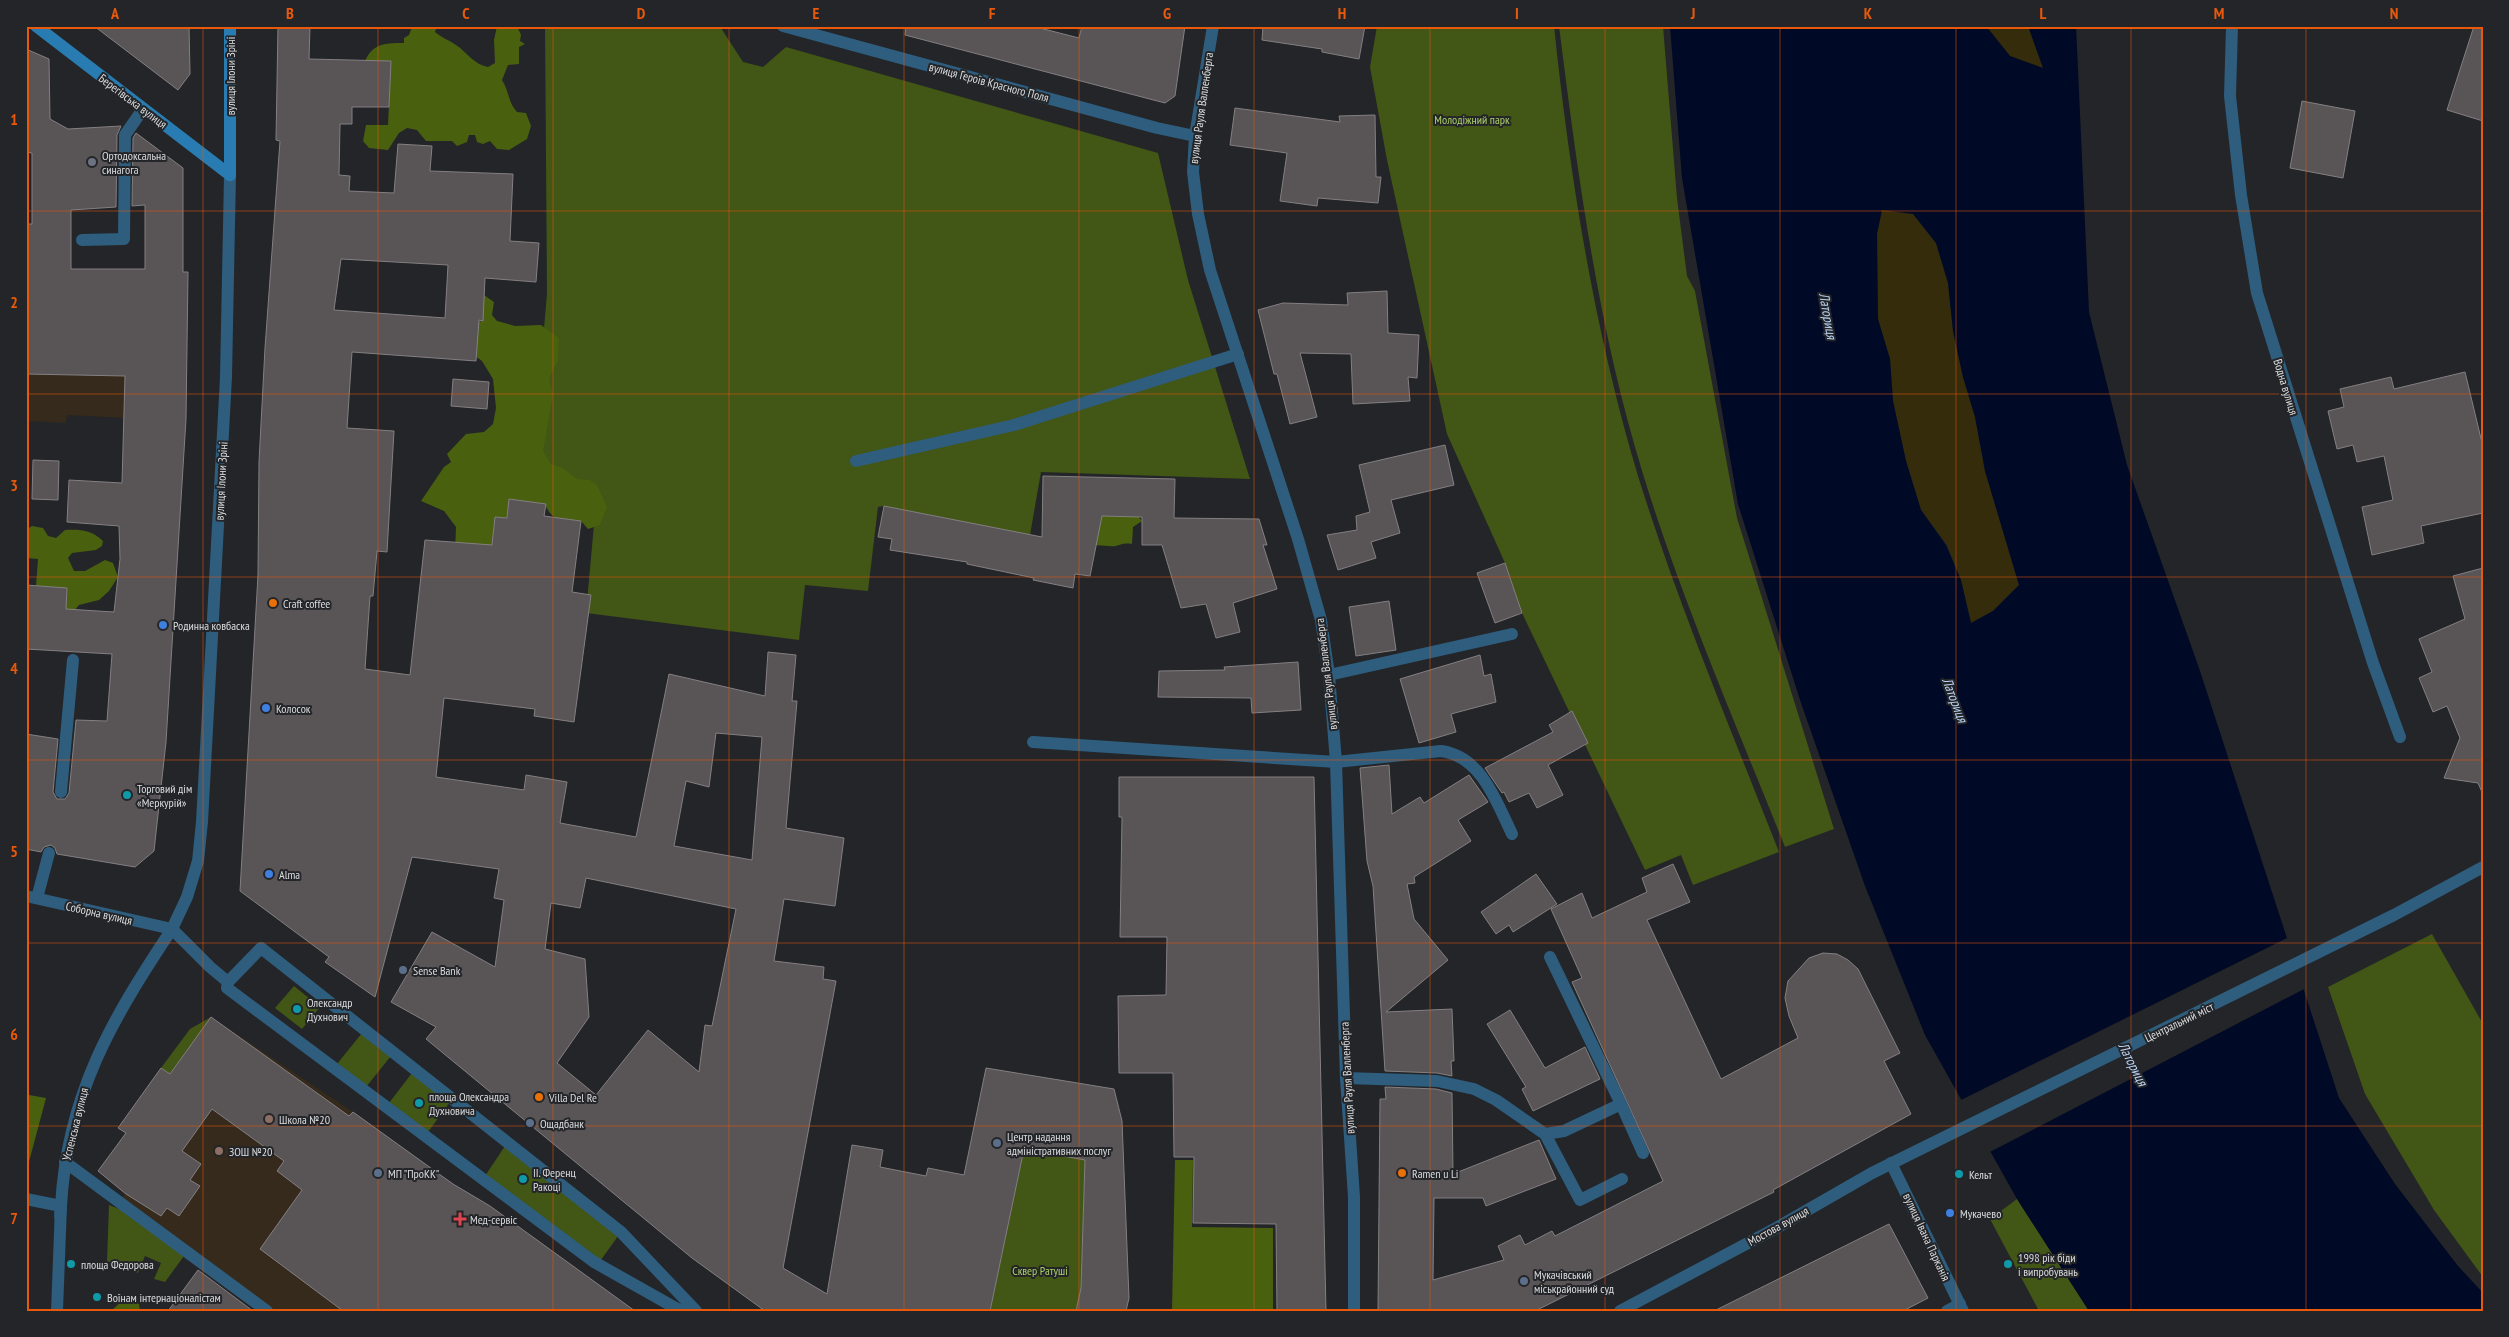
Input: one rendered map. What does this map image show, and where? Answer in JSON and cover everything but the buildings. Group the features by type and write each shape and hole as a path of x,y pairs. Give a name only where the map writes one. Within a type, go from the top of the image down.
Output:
{"main road":[{"name":"Берегівська вулиця","path":"36,26 230,174"},
{"name":"вулиця Ілони Зріні","path":"230,26 230,174"}],"street":[{"name":"вулиця Героїв Красного Поля","path":"783,26 1157,128 1195,136"},
{"name":"вулиця Рауля Валленберга","path":"1213,26 1195,136 1193,172 1198,214 1210,270 1303,557 1321,620 1329,675 1336,762 1346,1078 1354,1197 1354,1311"},
{"name":"Водна вулиця","path":"2232,26 2230,96 2241,196 2257,294 2373,663 2400,737"},
{"path":"82,240 124,239 125,135 143,109"},
{"name":"вулиця Ілони Зріні","path":"172,929 187,897 198,861 202,822 226,377 230,174"},
{"path":"856,461 1014,425 1238,354"},
{"path":"1329,675 1512,634"},
{"path":"61,792 73,660"},
{"path":"1032,742 1336,762 1441,751 1452,753 1476,767 1512,834"},
{"path":"32,897 49,853"},
{"name":"Центральний міст","path":"1936,1143 2394,915 2483,867"},
{"name":"Соборна вулиця","path":"32,897 172,929"},
{"path":"172,929 228,982"},
{"name":"Успенська вулиця","path":"57,1311 61,1206 65,1162 81,1093 102,1044 136,983 172,929"},
{"path":"681,1311 594,1262 227,988 228,982 261,948 621,1232 696,1311"},
{"path":"1550,957 1643,1153"},
{"path":"1346,1078 1438,1081 1474,1089 1496,1100 1545,1134 1580,1200 1622,1180"},
{"path":"1545,1134 1564,1131 1621,1104"},
{"name":"Мостова вулиця","path":"1620,1311 1892,1163 1936,1143"},
{"path":"65,1162 267,1311"},
{"name":"вулиця Івана Парканія","path":"1892,1163 1961,1308"},
{"path":"26,1199 61,1206"},
{"path":"1947,1311 1961,1308"}],"shaded area":[{"path":"26,337 187,337 125,418 67,415 66,423 26,421"},
{"name":"ЗОШ №20","path":"211,1017 353,1112 312,1168 417,1311 257,1311 116,1207 125,1194 98,1171 126,1134 118,1128 161,1068 170,1074"}],"green space":[{"path":"437,26 435,32 456,45 474,61 488,67 495,63 494,40 497,26 517,26 521,35 520,41 525,44 519,47 519,64 508,65 502,80 514,108 517,112 526,113 531,126 527,139 509,150 497,149 490,141 483,144 477,142 475,135 469,135 467,142 457,146 452,141 426,141 417,130 407,128 399,133 388,150 369,148 363,141 366,125 388,125 390,82 363,67 366,59 373,49 378,46 404,43 404,38 409,35 412,27"},
{"path":"545,26 715,26 721,28 743,62 763,67 786,47 1158,153 1188,280 1250,479 1041,472 1030,535 884,506 878,507 868,591 805,585 799,640 586,613 597,491 531,483 547,293"},
{"name":"Молодіжний парк","path":"1377,26 1554,26 1560,83 1585,253 1622,421 1638,476 1670,571 1779,852 1693,885 1681,855 1645,870 1522,613 1505,563 1447,434 1387,160 1370,67"},
{"path":"1559,26 1663,26 1677,198 1687,276 1695,291 1737,518 1834,829 1785,847 1710,662 1675,569 1658,521 1627,419 1591,252"},
{"path":"479,286 484,295 494,302 492,315 497,321 515,326 541,325 559,338 558,361 549,378 553,395 543,451 551,464 563,468 577,479 590,480 597,485 607,507 600,525 588,529 581,521 559,519 551,515 545,504 509,500 507,518 495,517 491,553 455,553 456,527 444,511 421,501 444,467 451,462 447,454 466,434 484,432 493,424 496,408 493,379 482,361 466,349 456,325 483,321"},
{"path":"1050,514 1137,515 1142,521 1133,527 1132,544 1091,546"},
{"path":"32,526 43,528 48,536 56,538 65,530 81,530 95,534 103,541 102,546 96,550 72,553 68,558 74,571 85,571 105,560 113,563 118,577 109,591 99,600 79,605 65,622 67,589 36,586 38,559 26,558 26,530"},
{"path":"2432,934 2483,1024 2483,1277 2434,1210 2365,1094 2328,987"},
{"path":"294,986 320,1007 302,1029 275,1008"},
{"path":"211,1017 170,1074 161,1068 190,1029"},
{"path":"362,1033 391,1056 366,1087 337,1064"},
{"path":"412,1073 450,1102 428,1132 389,1103"},
{"path":"29,1095 46,1098 26,1173 26,1097"},
{"path":"507,1143 621,1232 598,1264 483,1179"},
{"name":"Сквер Ратуші","path":"1024,1149 1085,1160 1081,1288 1076,1311 990,1311"},
{"path":"1175,1160 1193,1160 1192,1227 1273,1228 1273,1311 1172,1311"},
{"path":"2017,1199 2089,1311 2039,1311 1990,1219"},
{"path":"109,1205 127,1212 184,1256 165,1282 154,1279 161,1263 145,1256 138,1273 107,1261"},
{"path":"124,1299 139,1304 140,1311 111,1311"}],"sand":[{"path":"1986,26 2028,26 2043,68 2010,56"},
{"path":"1882,210 1913,214 1936,243 1948,283 1953,331 1963,377 1975,417 1985,471 2019,585 1993,611 1971,623 1961,580 1947,545 1921,510 1906,461 1893,401 1890,359 1878,319 1877,234"}],"water":[{"name":"Латориця","path":"1670,26 1986,26 2010,56 2043,68 2028,26 2076,26 2089,312 2127,465 2199,668 2339,1098 2395,1184 2458,1266 2483,1293 2483,1311 2089,1311 2017,1199 1925,1035 1865,886 1800,700 1738,504 1682,178","holes":["1882,210 1913,214 1936,243 1948,283 1953,331 1963,377 1975,417 1985,471 2019,585 1993,611 1971,623 1961,580 1946,545 1921,510 1906,461 1893,401 1890,359 1878,319 1877,234"]}],"pier":[{"path":"2289,937 2306,988 1988,1153 1959,1101"}],"place":[{"name":"Ортодоксальна синагога","path":"92,162"},
{"name":"Craft coffee","path":"273,603"},
{"name":"Родинна ковбаска","path":"163,625"},
{"name":"Колосок","path":"266,708"},
{"name":"Торговий дім «Меркурій»","path":"127,795"},
{"name":"Alma","path":"269,874"},
{"name":"Sense Bank","path":"403,970"},
{"name":"Олександр Духнович","path":"297,1009"},
{"name":"Villa Del Re","path":"539,1097"},
{"name":"площа Олександра Духновича","path":"419,1103"},
{"name":"Школа №20","path":"269,1119"},
{"name":"Ощадбанк","path":"530,1123"},
{"name":"Центр надання адміністративних послуг","path":"997,1143"},
{"name":"ЗОШ №20","path":"219,1151"},
{"name":"МП \"ПроКК\"","path":"378,1173"},
{"name":"Ramen u Li","path":"1402,1173"},
{"name":"Кельт","path":"1959,1174"},
{"name":"II. Ференц Ракоці","path":"523,1179"},
{"name":"Мукачево","path":"1950,1213"},
{"name":"Мед-сервіс","path":"460,1219"},
{"name":"площа Федорова","path":"71,1264"},
{"name":"1998 рік біди і випробувань","path":"2008,1264"},
{"name":"Мукачівський міськрайонний суд","path":"1524,1281"},
{"name":"Воїнам інтернаціоналістам","path":"97,1297"}]}
